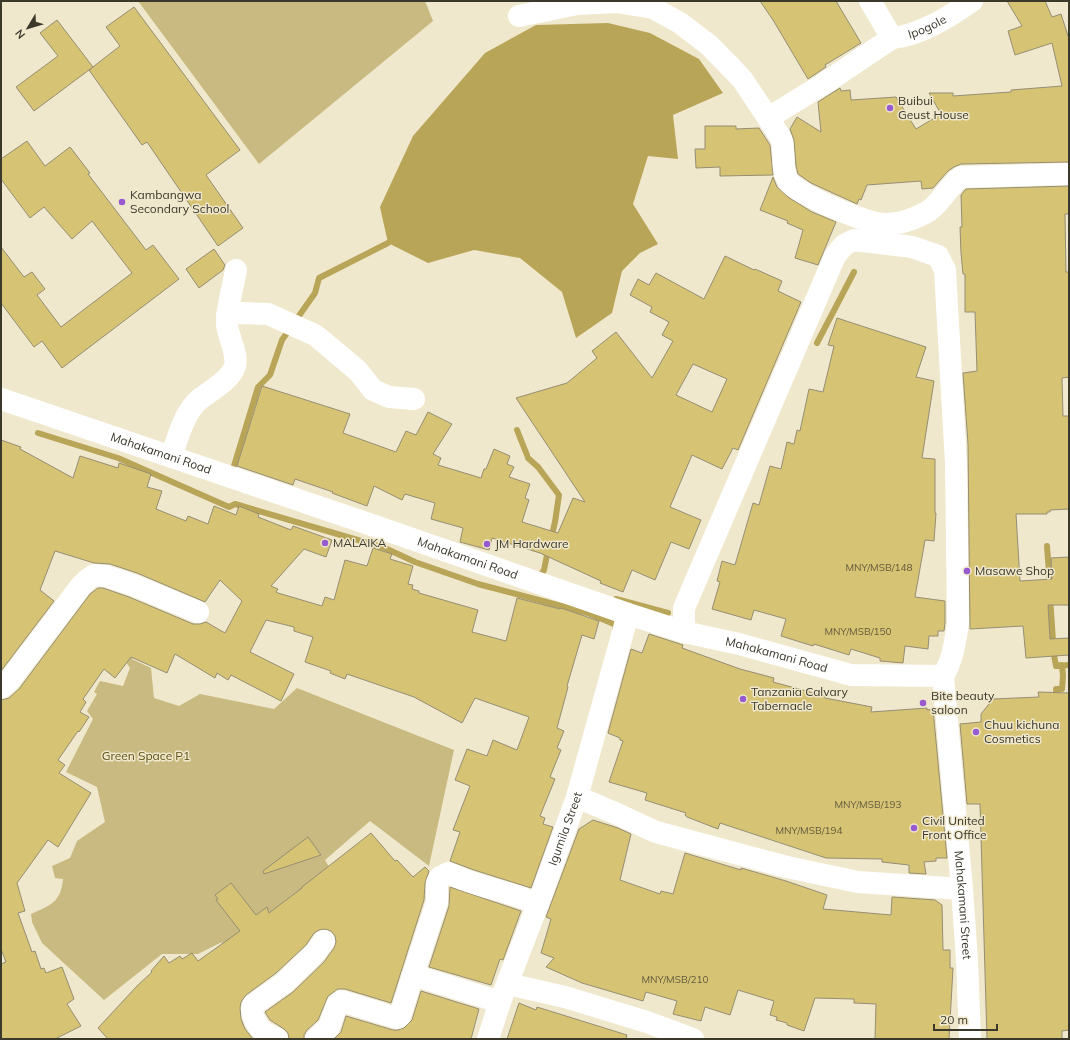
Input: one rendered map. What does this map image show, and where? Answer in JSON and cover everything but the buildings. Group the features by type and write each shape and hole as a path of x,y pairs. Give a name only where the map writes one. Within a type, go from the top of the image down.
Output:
{"street":[{"path":"768,118 825,83 888,30 870,1"},
{"name":"Ipogole","path":"888,30 905,37 923,30 956,12 972,1"},
{"path":"519,16 577,4 617,2 653,8 680,23 709,45 742,79 782,141 784,171 793,187 858,218 884,224 906,222 929,211 953,183 961,177 1069,174"},
{"path":"684,632 684,608 836,256 844,245 854,240 912,247 938,256 945,270 956,464 958,623 949,667 943,676"},
{"path":"171,456 181,428 193,406 199,399 217,387 228,376 234,367 235,357 227,326 227,314 236,270"},
{"path":"227,314 257,313 275,317 315,335 358,371 373,390 389,397 414,399"},
{"name":"Mahakamani Road","path":"1,399 684,632 738,644 851,674 943,676"},
{"path":"1,688 9,681 80,586 94,575 106,576 133,585 198,612"},
{"name":"Igumila Street","path":"488,1039 577,797 628,614"},
{"name":"Mahakamani Street","path":"943,676 962,889 967,960 970,1039"},
{"path":"577,797 656,832 787,867 858,882 962,889"},
{"path":"316,1039 329,1027 337,1005 341,1001 397,1018 400,1016 437,902 437,883 440,877 448,874 469,883 523,897 538,904"},
{"path":"277,1039 262,1031 251,1010 253,1005 284,983 311,958 324,941"},
{"path":"413,975 504,993 565,997 647,1022 693,1039"}],"green space":[{"path":"138,1 425,1 433,21 259,164"},
{"name":"Green Space P1","path":"141,627 132,659 151,668 154,698 179,706 200,694 274,709 297,688 454,750 429,866 370,821 325,860 343,890 264,936 220,943 198,954 162,954 104,1000 42,943 32,922 31,914 54,902 60,893 63,879 55,878 52,866 70,858 77,841 105,822 97,787 66,772 93,719 87,711 97,694 94,692 100,681 123,686 130,668 119,652"}],"shaded area":[{"path":"608,23 650,33 699,59 723,93 673,115 678,159 648,156 633,204 658,244 640,253 622,271 612,313 576,338 562,292 520,258 474,250 428,263 388,243 380,207 413,136 485,53 536,25"}],"waterway":[{"path":"234,474 233,469 258,387 270,375 282,340 315,293 319,278 388,243"},
{"path":"817,343 854,272"},
{"path":"517,430 527,455"},
{"path":"38,433 118,458 229,507 235,504 385,548 415,562 478,584 588,613 616,625 615,631"},
{"path":"528,458 538,467 559,495 551,539"},
{"path":"1047,546 1050,586"},
{"path":"542,573 548,550"},
{"path":"1050,597 1056,666 1069,665"},
{"path":"616,599 668,613"},
{"path":"1056,666 1062,665 1063,676 1062,689 1056,689 1057,700"}],"place":[{"name":"Buibui Geust House","path":"890,108"},
{"name":"Kambangwa Secondary School","path":"122,202"},
{"name":"MALAIKA","path":"325,543"},
{"name":"JM Hardware","path":"487,544"},
{"name":"Masawe Shop","path":"967,571"},
{"name":"Tanzania Calvary Tabernacle","path":"743,699"},
{"name":"Bite beauty saloon","path":"923,703"},
{"name":"Chuu kichuna Cosmetics","path":"976,732"},
{"name":"Civil United Front Office","path":"914,828"}]}
